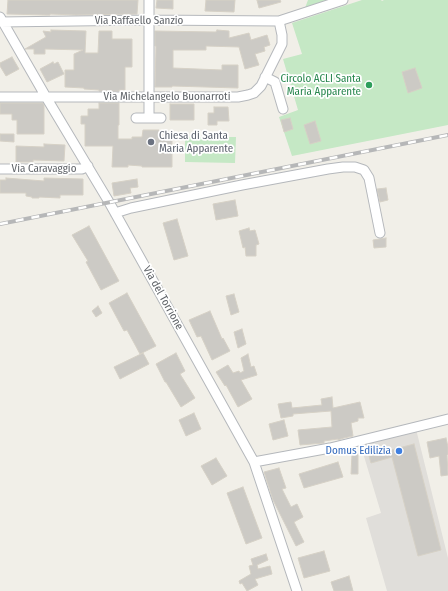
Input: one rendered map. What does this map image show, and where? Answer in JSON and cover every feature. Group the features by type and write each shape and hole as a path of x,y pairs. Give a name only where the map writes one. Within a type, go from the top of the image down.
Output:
{"street":[{"path":"148,118 149,0"},
{"name":"Via Raffaello Sanzio","path":"1,21 279,21 343,0"},
{"name":"Via del Torrione","path":"1,21 116,213 254,462 297,591"},
{"name":"Via Michelangelo Buonarroti","path":"0,97 243,96 254,93 261,86 282,44 279,21"},
{"path":"265,77 275,82 283,109"},
{"path":"136,118 161,118"},
{"name":"Via Caravaggio","path":"0,170 82,169 88,166"},
{"path":"116,213 131,208 242,185 328,170 355,167 364,170 369,178 380,233"},
{"path":"254,462 330,448 448,419"}],"shaded area":[{"path":"416,429 448,558 448,591 387,591 366,518 381,513 360,443"}],"green space":[{"path":"308,0 330,0 305,8"},
{"name":"Circolo ACLI Santa Maria Apparente","path":"362,0 448,0 448,125 292,156 279,117 298,110 283,59 302,54 292,23"},
{"path":"185,137 236,137 235,163 185,162"}],"building":[{"path":"8,0 138,0 137,14 46,15 7,14"},
{"path":"157,0 173,0 173,9 156,8"},
{"path":"206,0 235,0 234,12 205,11"},
{"path":"257,0 280,0 281,2 259,8"},
{"path":"51,30 86,31 85,53 98,53 99,31 112,31 112,39 132,39 132,67 125,67 125,90 99,91 84,88 65,87 65,70 74,70 74,54 83,50 45,49 45,54 34,54 34,49 25,49 46,37 43,31 51,32"},
{"path":"217,30 229,31 229,38 249,33 251,40 267,35 270,45 264,47 265,51 255,54 259,65 245,69 239,47 206,46 206,50 173,50 173,68 222,70 222,65 238,65 238,88 172,86 155,87 155,31 216,32"},
{"path":"12,57 19,69 6,76 0,66 0,63"},
{"path":"53,62 54,64 58,62 64,74 47,82 40,69"},
{"path":"415,68 422,88 408,93 402,72"},
{"path":"0,103 43,103 44,134 17,134 17,120 12,120 12,114 0,114"},
{"path":"99,103 119,103 118,139 142,137 143,130 159,130 159,137 172,137 172,167 142,167 128,165 128,167 112,167 113,146 85,146 85,124 81,124 81,116 88,116 88,109 99,109"},
{"path":"170,104 194,104 194,120 170,120"},
{"path":"214,107 228,107 229,121 217,121 217,125 208,125 208,113 214,113"},
{"path":"290,118 293,129 284,132 281,120"},
{"path":"315,121 321,141 310,144 304,125"},
{"path":"0,134 14,134 14,142 0,141"},
{"path":"44,144 65,145 64,161 33,160 33,162 16,162 16,146 44,147"},
{"path":"6,178 44,181 44,178 83,179 83,195 60,195 60,198 32,198 26,196 26,193 0,193 0,180 6,180"},
{"path":"137,179 138,187 130,188 131,193 114,196 112,183"},
{"path":"386,188 388,200 380,202 377,189"},
{"path":"235,200 238,216 216,220 213,204"},
{"path":"177,219 188,256 174,260 163,223"},
{"path":"89,226 119,281 101,290 86,262 88,261 72,235"},
{"path":"249,228 250,231 255,230 259,244 256,245 256,256 246,256 245,247 243,248 239,231"},
{"path":"386,238 386,247 374,248 373,240"},
{"path":"127,293 156,346 140,354 127,330 124,331 109,303"},
{"path":"234,294 239,312 231,315 226,296"},
{"path":"98,306 102,313 96,317 92,311"},
{"path":"210,311 222,339 223,338 230,351 212,360 201,336 197,337 189,320"},
{"path":"242,329 246,344 238,348 234,332"},
{"path":"143,353 149,364 120,379 114,367"},
{"path":"176,353 185,371 180,374 195,398 181,407 165,382 156,364"},
{"path":"248,354 251,367 254,366 257,375 241,380 252,399 238,407 226,385 225,386 216,372 228,365 233,373 239,371 240,373 244,371 241,358"},
{"path":"332,397 333,408 360,402 364,418 358,418 358,421 351,423 353,436 338,440 324,441 324,443 300,445 298,430 332,427 331,411 293,414 293,416 281,418 278,404 291,402 292,408 322,405 321,399"},
{"path":"194,413 201,429 186,436 179,420"},
{"path":"284,420 288,436 273,440 269,424"},
{"path":"446,438 448,447 448,475 441,476 439,456 430,458 427,442"},
{"path":"414,444 441,550 418,556 392,457 371,463 369,456"},
{"path":"352,453 358,453 358,474 351,474"},
{"path":"216,458 227,476 212,485 201,466"},
{"path":"338,462 343,477 304,488 299,474"},
{"path":"279,468 286,488 282,489 291,507 297,504 303,517 294,522 304,542 296,546 273,500 264,472"},
{"path":"243,487 262,538 246,544 227,493"},
{"path":"324,551 330,571 304,578 298,558"},
{"path":"266,554 268,560 257,565 258,569 270,566 272,574 255,579 258,585 247,591 239,581 251,574 249,566 253,565 251,559"},
{"path":"349,576 353,591 334,591 331,582"}],"railway":[{"path":"0,224 448,135"}],"place":[{"name":"Circolo ACLI Santa Maria Apparente","path":"369,85"},
{"name":"Chiesa di Santa Maria Apparente","path":"151,142"},
{"name":"Domus Edilizia","path":"399,451"}]}
